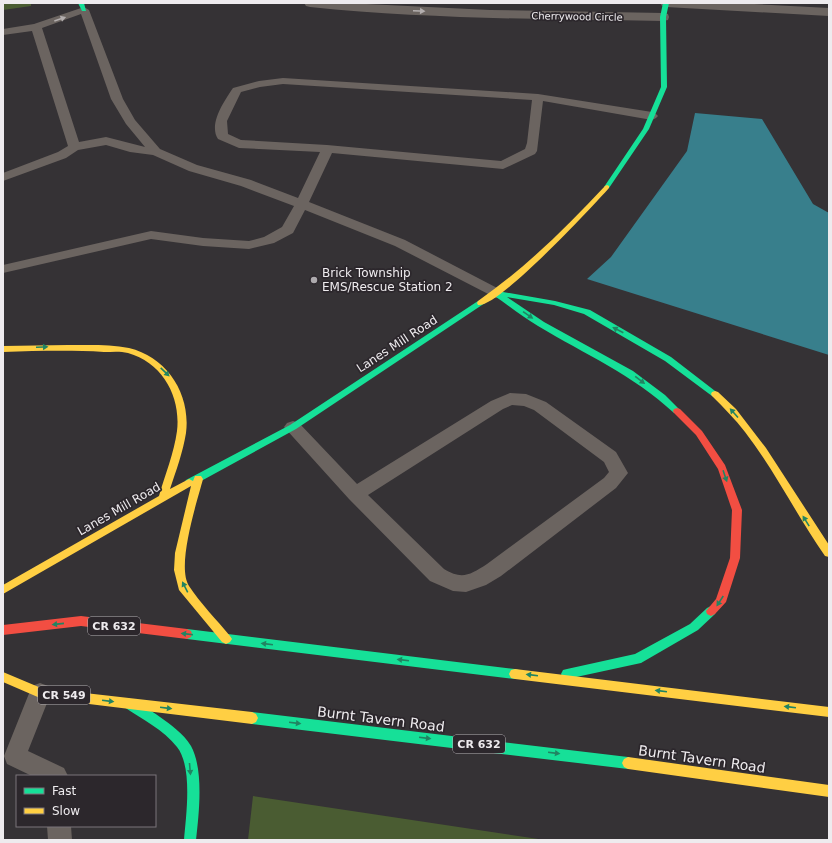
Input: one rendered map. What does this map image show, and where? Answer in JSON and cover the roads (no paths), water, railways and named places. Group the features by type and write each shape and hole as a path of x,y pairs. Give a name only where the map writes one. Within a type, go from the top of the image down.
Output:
{"main road":[{"name":"Lanes Mill Road","path":"3,590 163,497 293,426 496,293 567,231 608,186 646,129 652,116 664,87 663,17 666,3"},
{"path":"496,293 573,307 646,344 691,374 712,391 751,433 816,536 829,553"},
{"path":"496,293 539,323 624,368 668,401 699,433 722,468 736,510 736,558 721,602 694,627 637,658 551,678"},
{"path":"3,349 76,346 132,351 152,360 169,375 178,393 182,424 175,459 163,497"},
{"path":"198,479 180,553 179,570 183,588 226,639"},
{"name":"CR 632","path":"3,630 81,621 829,712"},
{"name":"Burnt Tavern Road","path":"3,677 40,693 587,757 829,791"},
{"name":"CR 549","path":"128,703 164,727 188,752 192,792 192,827 190,840"}],"street":[{"name":"Cherrywood Circle","path":"310,3 358,8 490,9 663,17"},
{"path":"666,3 829,12"}],"lane":[{"path":"3,32 36,27 82,7 117,99 130,122 156,152"},
{"path":"36,27 74,147"},
{"path":"538,98 531,151 503,165 327,149 239,144 222,136 221,120 237,90 259,84 283,81 538,98 581,103 652,116"},
{"path":"3,177 62,155 74,147 89,142 106,141 130,148 156,152 193,168 246,183 400,243 496,293"},
{"path":"3,269 151,235 203,242 249,245 269,240 288,230 320,167 327,149"},
{"path":"293,426 355,494 437,575 447,582 460,585 475,582 494,570 610,483 619,473 610,457 540,406 526,400 510,399 355,494"},
{"path":"40,693 9,758 53,775"},
{"path":"59,827 60,840"}],"water":[{"path":"695,113 762,119 813,204 829,213 829,355 587,279 611,257 687,151"}],"place":[{"name":"Brick Township EMS/Rescue Station 2","path":"314,280"}]}
